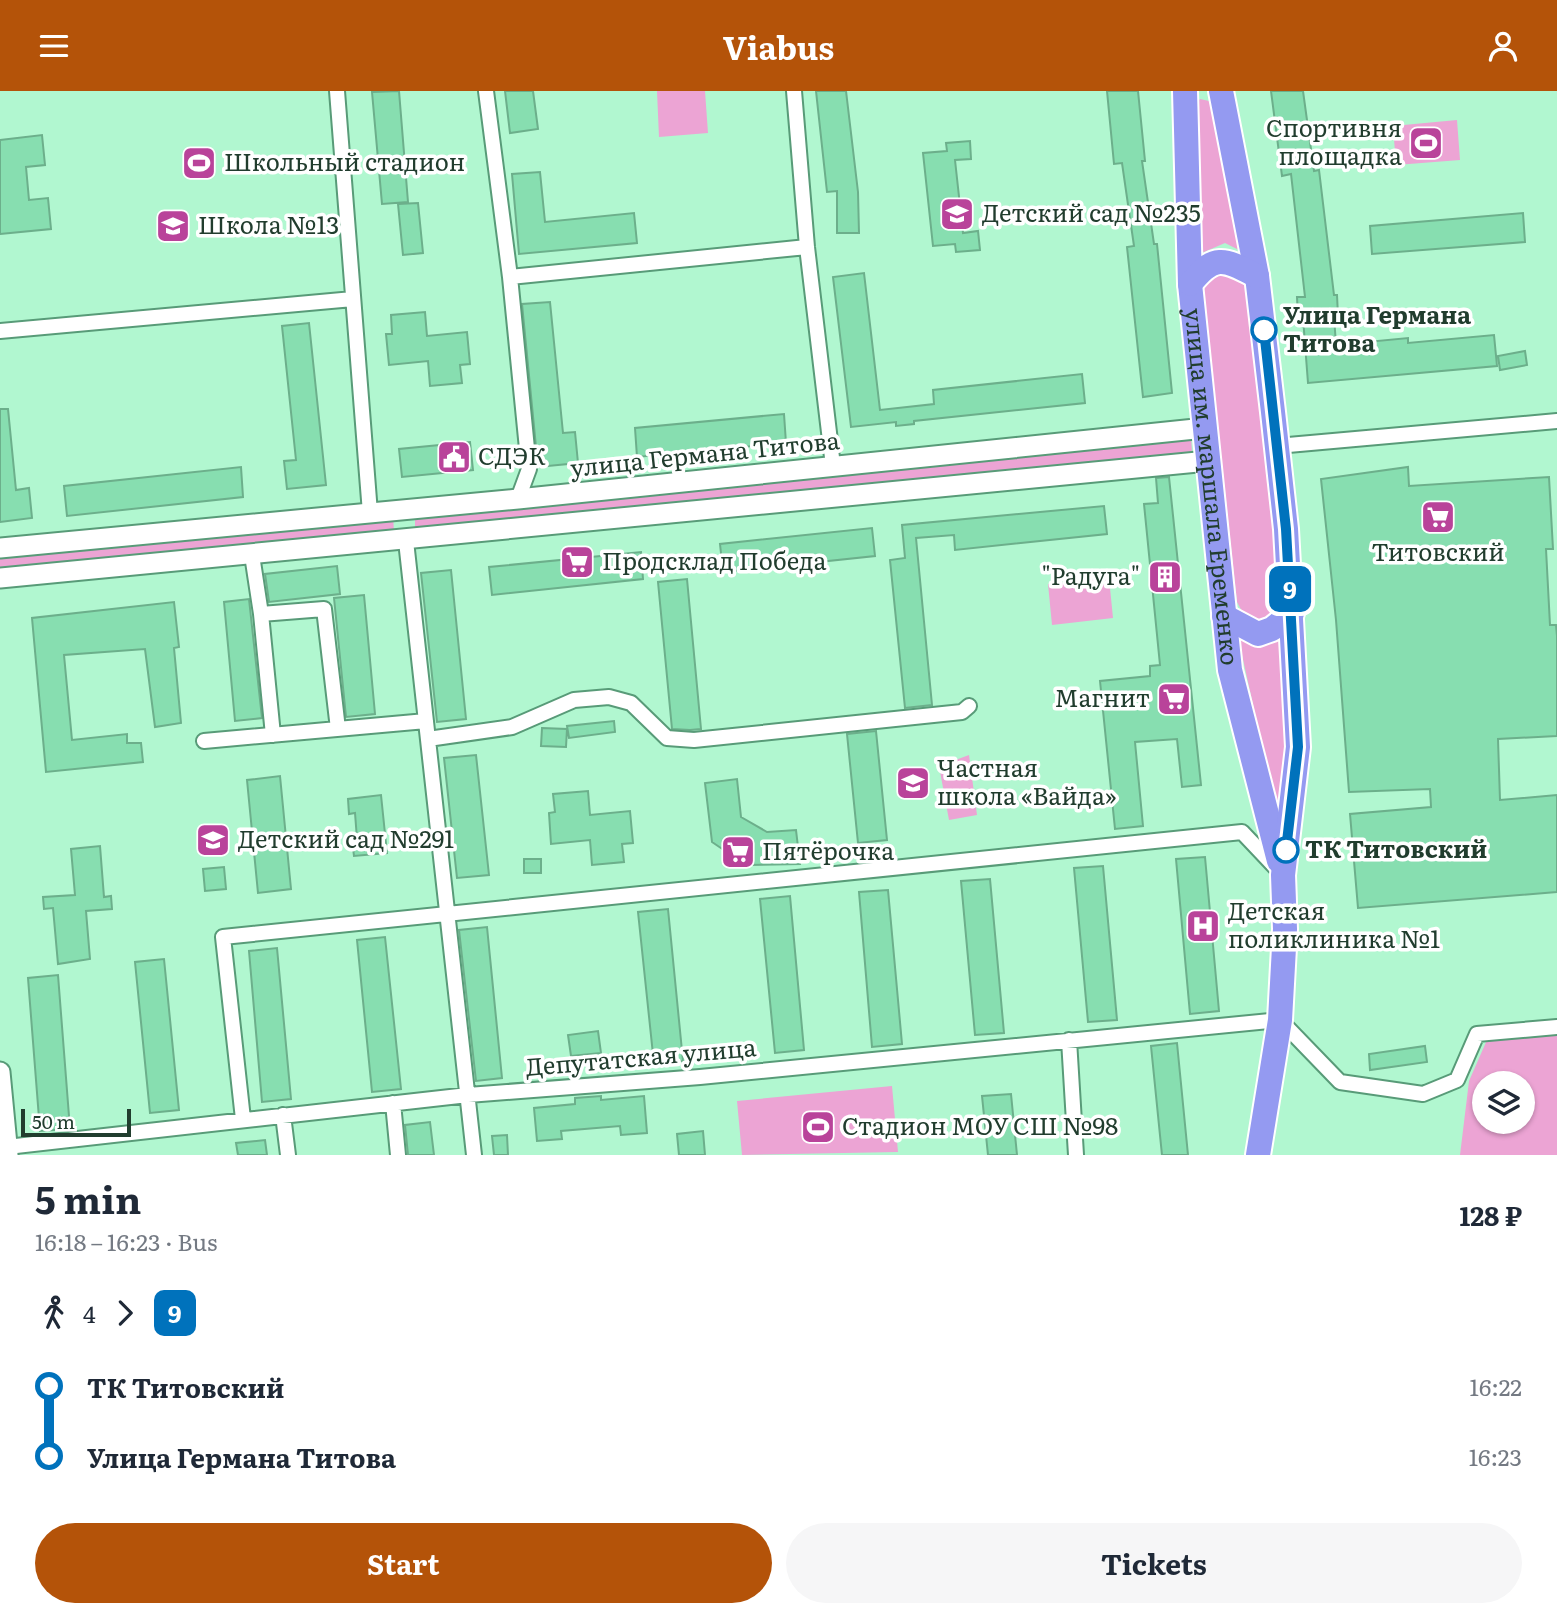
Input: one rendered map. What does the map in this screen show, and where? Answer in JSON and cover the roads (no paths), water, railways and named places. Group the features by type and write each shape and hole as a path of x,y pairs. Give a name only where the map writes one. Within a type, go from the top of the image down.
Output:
{"highway":[{"name":"улица им. маршала Еременко","path":"1185,91 1190,284 1230,670 1283,875"},
{"name":"улица им. маршала Еременко","path":"1221,91 1257,276 1277,446 1292,613 1298,747 1283,875 1285,929 1280,1020 1258,1155"},
{"path":"1190,284 1203,268 1216,260 1232,263 1257,276"},
{"path":"1224,616 1258,634 1272,629 1292,613"}],"street":[{"path":"337,91 370,513"},
{"path":"486,91 510,277 529,469 518,499"},
{"path":"794,91 807,247 833,466"},
{"path":"510,277 653,265 807,247"},
{"path":"0,331 353,299"},
{"path":"1277,446 1557,421"},
{"name":"улица Германа Титова","path":"0,548 518,499 1205,428"},
{"path":"0,578 1208,461"},
{"path":"398,510 426,721 474,1155"},
{"path":"252,555 261,614 273,735"},
{"path":"261,614 324,608 338,729"},
{"path":"428,739 512,727 574,700 609,697 631,703 667,737 694,740 962,712 970,706"},
{"path":"204,741 426,721"},
{"path":"243,1119 223,937 1242,832 1283,875"},
{"path":"1280,1020 1340,1082 1423,1094 1457,1080 1477,1034 1557,1027"},
{"name":"Депутатская улица","path":"7,1151 243,1119 468,1095 699,1077 1280,1020"},
{"path":"1069,1041 1076,1155"},
{"path":"0,1072 7,1151"},
{"path":"393,1103 398,1155"},
{"path":"283,1115 288,1155"}],"place":[{"name":"Спортивня площадка","path":"1426,143"},
{"name":"Школьный стадион","path":"199,163"},
{"name":"Детский сад №235","path":"957,214"},
{"name":"Школа №13","path":"173,226"},
{"name":"Улица Германа Титова","path":"1264,330"},
{"name":"СДЭК","path":"454,457"},
{"name":"Титовский","path":"1438,517"},
{"name":"Продсклад Победа","path":"577,562"},
{"name":"\"Радуга\"","path":"1165,577"},
{"name":"Магнит","path":"1174,699"},
{"name":"Частная школа «Вайда»","path":"913,783"},
{"name":"Детский сад №291","path":"213,840"},
{"name":"ТК Титовский","path":"1286,850"},
{"name":"Пятёрочка","path":"738,852"},
{"name":"Детская поликлиника №1","path":"1203,926"},
{"name":"Стадион МОУ СШ №98","path":"818,1127"}]}
